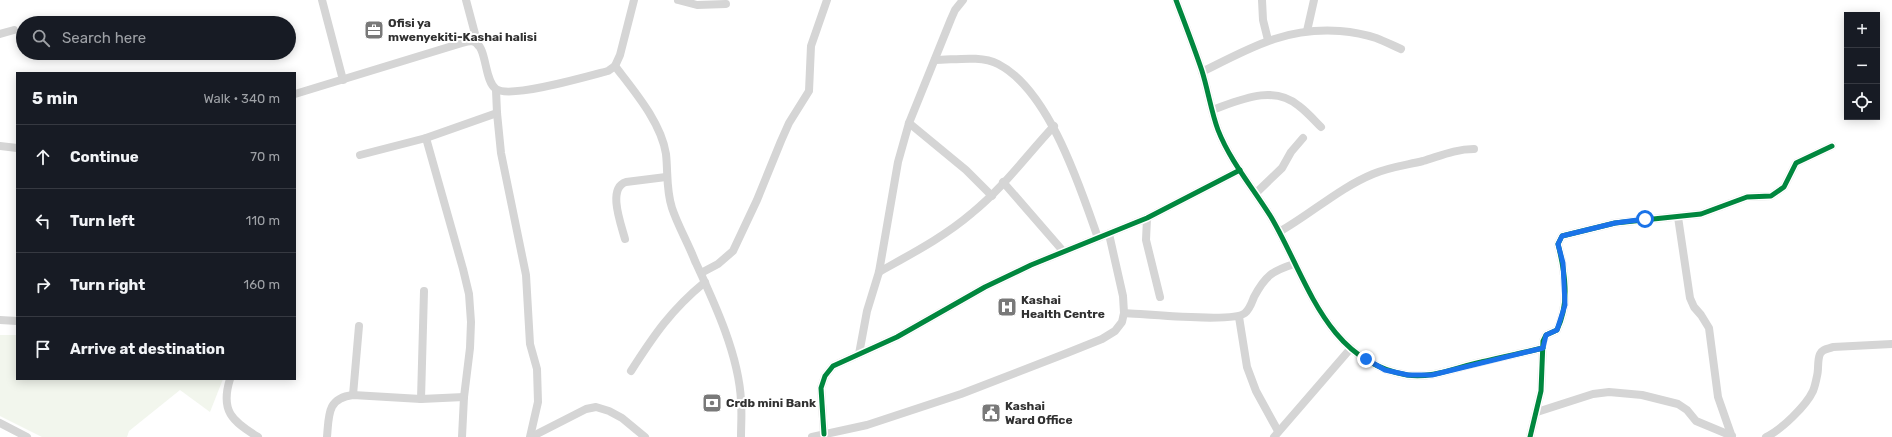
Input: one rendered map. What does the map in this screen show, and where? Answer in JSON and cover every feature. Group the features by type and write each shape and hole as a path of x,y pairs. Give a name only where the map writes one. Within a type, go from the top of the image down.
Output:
{"street":[{"path":"322,0 343,80"},
{"path":"466,0 490,83 496,90 505,92 541,87 608,71 615,66 620,56 634,0"},
{"path":"678,0 697,4 726,4"},
{"path":"701,273 718,264 733,251 757,200 780,141 809,91 811,46 827,0"},
{"path":"859,354 867,311 879,272 898,162 909,123 955,10 964,0"},
{"path":"1176,0 1202,72 1212,110 1227,152 1256,193 1279,232 1320,314 1335,333 1351,348 1385,370 1408,375 1432,375 1543,348"},
{"path":"1262,0 1263,20 1268,40"},
{"path":"1307,31 1314,0"},
{"path":"0,34 14,30"},
{"path":"1202,72 1268,40 1288,34 1307,31 1321,30 1360,34 1375,37 1401,49"},
{"path":"296,94 462,43 472,42 478,45"},
{"path":"935,60 983,60 998,64 1009,71 1039,102 1054,126 1098,238"},
{"path":"615,66 656,126 663,141 666,155 666,177 672,208 705,282 734,361 741,400 741,437"},
{"path":"496,90 501,153 526,275 530,344 537,369 538,402 531,437"},
{"path":"1212,110 1252,97 1275,94 1286,97 1299,105 1321,127"},
{"path":"360,155 426,138 497,114"},
{"path":"909,123 966,170 992,196"},
{"path":"879,272 935,241 972,214 992,196 1054,126"},
{"path":"426,138 469,294 471,322 470,348 464,397 462,437"},
{"path":"1256,193 1282,168 1291,152 1303,138"},
{"path":"0,146 16,148"},
{"path":"1530,437 1541,390 1543,348 1546,335 1557,330 1565,305 1563,263 1558,244 1562,236 1615,223 1701,214 1747,197 1771,196 1784,187 1796,163 1832,146"},
{"path":"1279,232 1300,220 1347,188 1374,173 1422,161 1456,150 1474,149"},
{"path":"824,434 821,399 822,383 825,376 833,366 897,337 985,287 1063,251 1147,218 1240,170"},
{"path":"625,238 618,213 616,194 617,187 626,182 666,177"},
{"path":"1003,182 1063,251"},
{"path":"1678,217 1690,298 1694,307 1701,314 1709,328 1718,397 1732,437"},
{"path":"1147,218 1146,240 1160,297"},
{"path":"812,437 867,425 916,409 993,382 1067,353 1102,339 1115,331 1122,322 1124,313 1123,296 1109,234"},
{"path":"1124,313 1239,317 1249,309 1266,277 1278,269 1294,264"},
{"path":"631,372 669,316 686,298 705,282"},
{"path":"421,399 424,291"},
{"path":"1239,317 1247,367 1256,391 1276,434 1351,348"},
{"path":"0,320 16,321"},
{"path":"353,395 359,326"},
{"path":"1766,437 1776,431 1804,405 1813,392 1818,371 1820,353 1825,349 1833,347 1892,344"},
{"path":"230,380 226,391 226,405 233,420 258,437"},
{"path":"1537,412 1593,394 1609,392 1642,395 1678,404 1687,410 1696,421 1732,437"},
{"path":"328,437 332,407 336,400 343,396 353,395 421,399 464,397"},
{"path":"531,437 586,409 596,407 609,411 622,418 645,437"},
{"path":"0,423 27,437"}],"shaded area":[{"path":"0,335 16,335 16,380 223,380 210,412 180,390 129,431 127,437 42,437 0,416"}],"cycle path":[{"path":"1176,0 1193,44 1218,130 1223,141 1235,164 1271,217 1308,290 1322,314 1337,335 1356,353 1379,367 1416,376 1435,374 1543,348"},
{"path":"1530,437 1541,391 1543,341 1546,335 1557,330 1564,309 1565,287 1563,265 1558,244 1562,236 1615,223 1701,214 1747,197 1771,196 1784,187 1796,163 1832,146"},
{"path":"824,434 821,388 825,376 833,366 897,337 985,287 1031,265 1147,218 1240,170"}],"place":[{"name":"Ofisi ya mwenyekiti-Kashai halisi","path":"374,30"},
{"name":"Kashai Health Centre","path":"1007,307"},
{"name":"Crdb mini Bank","path":"712,403"},
{"name":"Kashai Ward Office","path":"991,413"}],"route":[{"path":"1366,359 1385,370 1408,375 1432,375 1543,348 1544,337 1548,333 1557,330 1565,305 1563,263 1558,244 1559,239 1571,232 1615,223 1645,219"}]}
